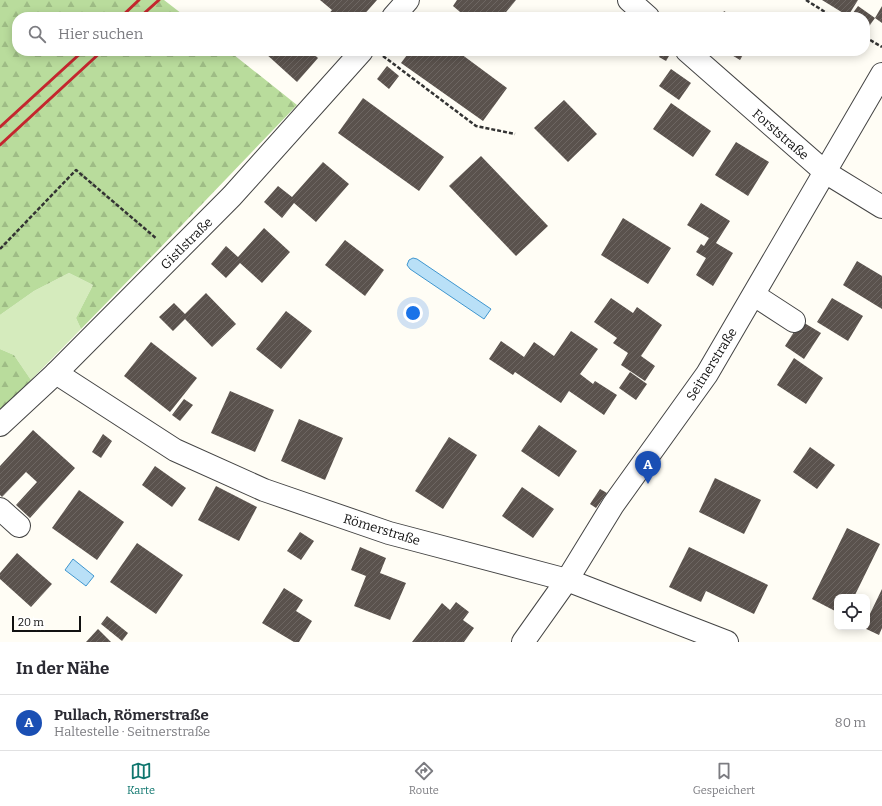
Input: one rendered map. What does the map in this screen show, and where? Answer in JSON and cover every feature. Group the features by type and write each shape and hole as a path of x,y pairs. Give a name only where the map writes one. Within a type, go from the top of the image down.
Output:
{"street":[{"path":"397,12 408,0"},
{"path":"629,0 642,12"},
{"name":"Gistlstraße","path":"0,425 56,373 369,56"},
{"name":"Forststraße","path":"693,56 825,172 882,207"},
{"name":"Seitnerstraße","path":"523,642 567,580 613,506 707,374 882,74"},
{"path":"754,294 794,321"},
{"name":"Römerstraße","path":"56,373 175,450 264,490 389,533 567,580 727,642"},
{"path":"0,509 19,526"}],"path":[{"path":"806,0 825,12"},
{"path":"870,40 882,47"},
{"path":"376,56 476,126 515,134"},
{"path":"0,249 76,170 174,254"}],"green space":[{"path":"0,0 164,0 180,12 12,12 12,56 235,56 297,105 81,329 76,318 93,285 69,273 34,291 0,315"},
{"path":"69,273 93,285 76,318 81,329 31,380 14,355 0,349 0,315 34,291"},
{"path":"0,349 14,355 31,380 0,410"}],"water":[{"path":"413,258 417,259 491,309 484,319 410,269 407,265 409,260"},
{"path":"73,559 94,576 86,586 65,570"}],"building":[{"path":"320,0 377,0 366,12 330,12 332,10"},
{"path":"457,0 516,0 506,12 460,12 453,6"},
{"path":"822,0 858,0 850,12 842,12"},
{"path":"858,6 866,12 854,12"},
{"path":"882,6 882,23 875,18"},
{"path":"870,14 875,18 870,25"},
{"path":"268,56 316,56 318,58 297,82"},
{"path":"406,56 464,56 507,88 483,121 401,63"},
{"path":"660,56 669,56 666,61"},
{"path":"733,56 742,56 740,60"},
{"path":"387,66 399,76 389,89 377,79"},
{"path":"671,69 691,83 679,100 659,86"},
{"path":"363,98 444,157 419,191 338,133"},
{"path":"564,100 597,134 568,162 534,128"},
{"path":"671,103 711,131 693,157 653,129"},
{"path":"736,142 769,162 748,196 715,175"},
{"path":"481,156 548,226 516,256 449,186"},
{"path":"323,162 349,184 316,222 294,203 282,218 264,202 278,186 292,197"},
{"path":"701,203 730,221 716,243 733,253 713,286 696,275 706,258 696,252 701,244 704,246 709,238 687,225"},
{"path":"623,218 671,248 648,284 601,255"},
{"path":"264,228 290,252 262,283 240,263 226,278 211,264 226,246 238,257"},
{"path":"345,240 384,270 365,296 325,265"},
{"path":"857,261 882,276 882,309 843,285"},
{"path":"206,293 236,324 212,347 185,319 173,331 159,317 174,303 185,314"},
{"path":"611,298 633,313 637,307 662,325 641,356 655,366 645,381 621,365 628,353 613,343 617,338 594,322"},
{"path":"832,298 863,316 848,341 817,322"},
{"path":"286,311 312,331 281,369 256,349"},
{"path":"801,321 821,333 804,359 785,346"},
{"path":"571,331 598,349 580,374 593,384 595,381 617,395 604,415 569,391 561,403 515,372 513,375 489,359 501,341 524,357 534,342 554,356"},
{"path":"151,342 197,378 170,412 124,376"},
{"path":"794,358 823,378 806,404 777,385"},
{"path":"630,372 647,384 636,400 619,388"},
{"path":"230,391 274,410 255,452 211,433"},
{"path":"184,399 193,405 180,421 172,415"},
{"path":"299,419 343,438 325,480 281,461"},
{"path":"539,425 577,451 559,477 521,451"},
{"path":"33,430 75,468 30,518 16,505 37,482 26,472 2,497 0,495 0,466"},
{"path":"103,434 112,441 101,458 92,452"},
{"path":"449,437 477,455 443,509 415,491"},
{"path":"810,447 835,465 817,489 793,472"},
{"path":"155,466 186,488 172,507 142,485"},
{"path":"715,478 761,500 744,534 699,512"},
{"path":"216,486 257,507 239,541 198,520"},
{"path":"522,487 554,509 533,538 502,516"},
{"path":"600,489 607,493 596,508 590,504"},
{"path":"79,490 124,522 97,560 52,528"},
{"path":"847,528 880,544 855,594 834,594 834,610 812,599"},
{"path":"300,532 314,541 301,560 287,551"},
{"path":"137,543 183,575 156,614 110,582"},
{"path":"360,547 386,558 380,573 406,583 390,620 354,606 366,576 351,570"},
{"path":"689,547 768,585 754,614 706,591 701,602 669,587"},
{"path":"17,553 52,584 31,607 0,579 0,573"},
{"path":"284,588 303,600 296,611 312,621 299,642 294,642 262,623"},
{"path":"882,589 882,628 879,635 868,630 870,630 870,614"},
{"path":"456,602 469,612 463,620 474,628 464,642 412,642 442,603 450,610"},
{"path":"107,616 128,633 122,641 101,624"},
{"path":"98,629 111,642 86,642"}],"railway":[{"path":"126,12 139,0"},
{"path":"146,12 159,0"},
{"path":"0,127 78,56"},
{"path":"0,145 97,56"}],"place":[{"name":"Pullach, Römerstraße","path":"648,484"}]}
